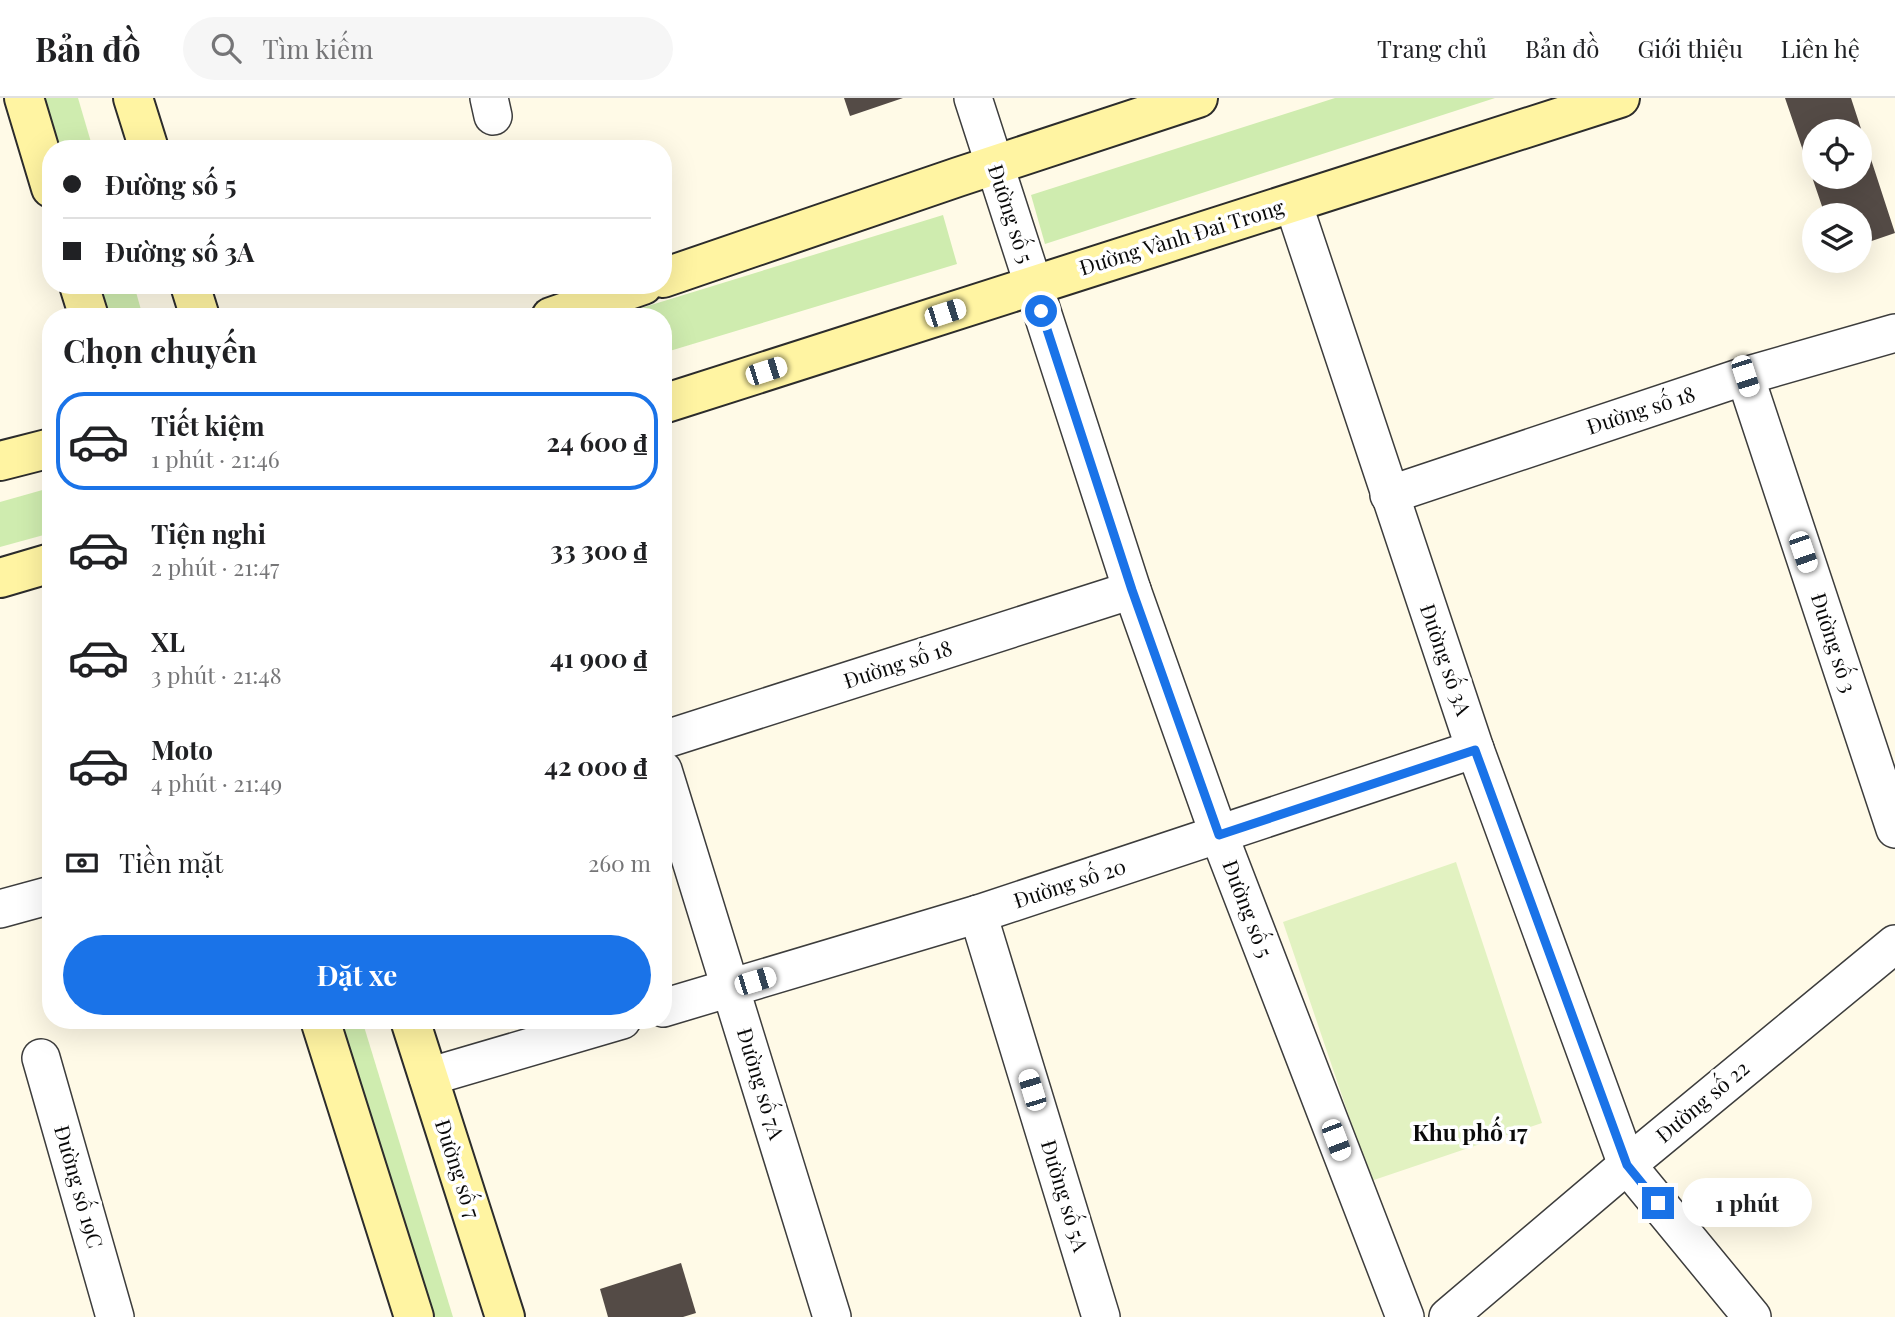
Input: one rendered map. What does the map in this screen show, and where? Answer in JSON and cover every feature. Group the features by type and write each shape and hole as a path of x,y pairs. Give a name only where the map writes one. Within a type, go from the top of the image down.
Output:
{"street":[{"path":"24,98 42,158"},
{"path":"133,98 146,140"},
{"name":"Đường số 5","path":"972,98 1132,590 1219,835 1405,1317"},
{"path":"672,275 1198,98"},
{"name":"Đường Vành Đai Trong","path":"672,401 1620,98"},
{"name":"Đường số 3A","path":"1293,203 1475,750 1627,1165 1752,1317"},
{"path":"577,308 617,294"},
{"name":"Đường số 18","path":"1389,495 1745,376 1895,333"},
{"name":"Đường số 3","path":"1745,376 1895,829"},
{"path":"0,461 42,450"},
{"path":"0,578 42,566"},
{"name":"Đường số 18","path":"672,737 1132,590"},
{"name":"Đường số 20","path":"672,1005 978,914 1475,750"},
{"name":"Đường số 7A","path":"672,799 832,1317"},
{"path":"0,909 42,897"},
{"name":"Đường số 5A","path":"978,914 1101,1317"},
{"name":"Đường số 22","path":"1448,1317 1895,944"},
{"path":"323,1029 414,1317"},
{"name":"Đường số 7","path":"413,1029 505,1317"},
{"path":"428,1077 591,1029"},
{"name":"Đường số 19C","path":"41,1058 115,1317"}],"green space":[{"path":"39,98 78,98 90,140 51,140"},
{"path":"1335,98 1495,98 1045,244 1031,195"},
{"path":"943,215 957,264 672,350 672,308 641,308"},
{"path":"97,294 137,294 140,308 101,308"},
{"path":"42,490 42,535 0,547 0,502"},
{"path":"1456,862 1542,1123 1371,1181 1283,922"},
{"path":"328,1029 365,1029 453,1317 419,1317"}],"building":[{"path":"844,98 903,98 850,116"},
{"path":"1785,98 1851,98 1858,119 1802,119 1802,148"},
{"path":"1872,162 1895,233 1872,241 1872,203 1821,203 1816,189 1872,189"},
{"path":"681,1263 696,1313 683,1317 608,1317 600,1289"}],"district":[{"name":"Khu phố 17","path":"1470,1133"}],"route":[{"path":"1041,311 1132,590 1219,835 1475,750 1627,1165 1658,1203"}]}
